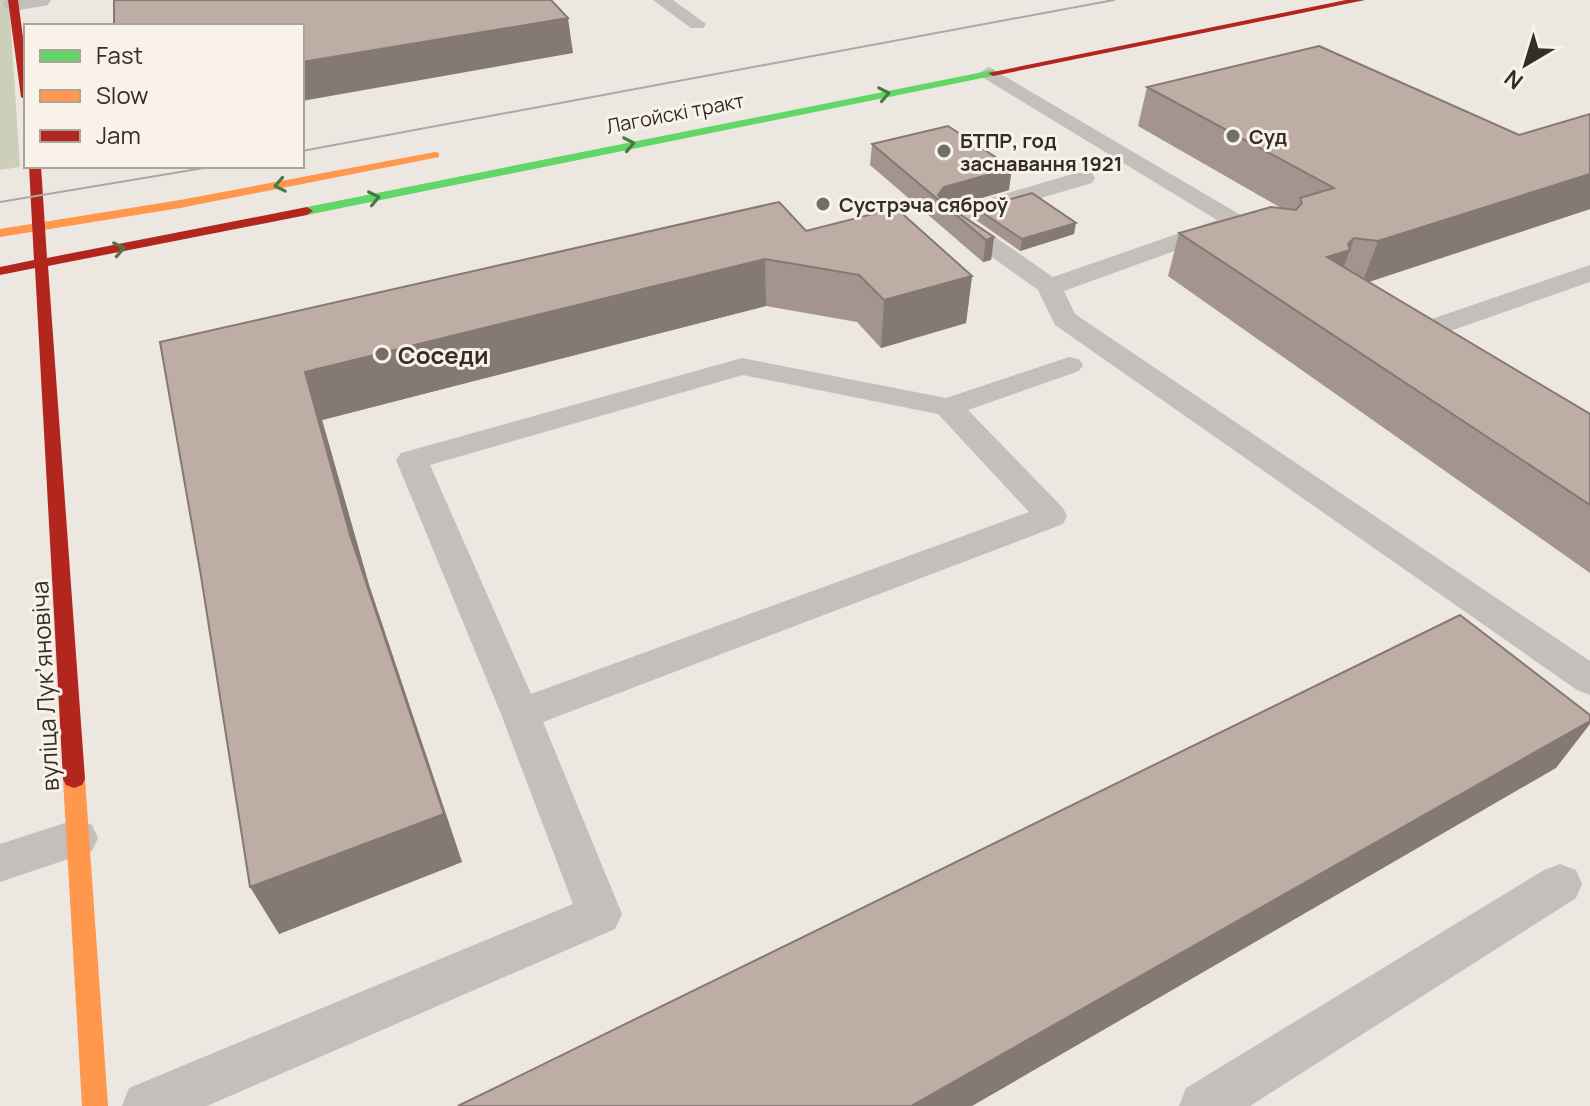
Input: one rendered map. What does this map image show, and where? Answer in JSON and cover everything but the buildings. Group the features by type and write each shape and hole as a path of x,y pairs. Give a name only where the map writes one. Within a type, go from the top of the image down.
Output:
{"main road":[{"name":"Лагойскі тракт","path":"0,271 1360,0"},
{"path":"14,2 24,81"},
{"path":"0,233 180,204 461,150"},
{"name":"вуліца Лукʼяновіча","path":"35,168 95,1106"}],"street":[{"path":"14,2 40,0"}],"lane":[{"path":"662,0 697,24"},
{"path":"989,73 1273,244"},
{"path":"1084,178 951,217 1050,287 1064,319 1590,680"},
{"path":"1050,287 1234,221"},
{"path":"1382,311 1417,333 1590,273"},
{"path":"147,1106 599,914 520,714 412,460 742,366 948,407 1069,365"},
{"path":"520,714 1051,516 948,407"},
{"path":"0,863 77,838"},
{"path":"1204,1106 1560,884"}],"green space":[{"path":"0,0 9,0 20,167 0,170"}],"tram line":[{"path":"304,151 1114,0"},
{"path":"0,202 204,168"}],"traffic: fast":[{"path":"307,211 993,73"}],"traffic: slow":[{"path":"0,233 180,204 435,155"},
{"path":"74,779 95,1106"}],"traffic: jam":[{"path":"13,0 24,82"},
{"path":"993,73 1360,0"},
{"path":"35,168 74,779"},
{"path":"0,271 307,211"}],"place":[{"name":"Суд","path":"1233,136"},
{"name":"БТПР, год заснавання 1921","path":"944,151"},
{"name":"Сустрэча сяброў","path":"823,204"},
{"name":"Соседи","path":"382,354"}]}
